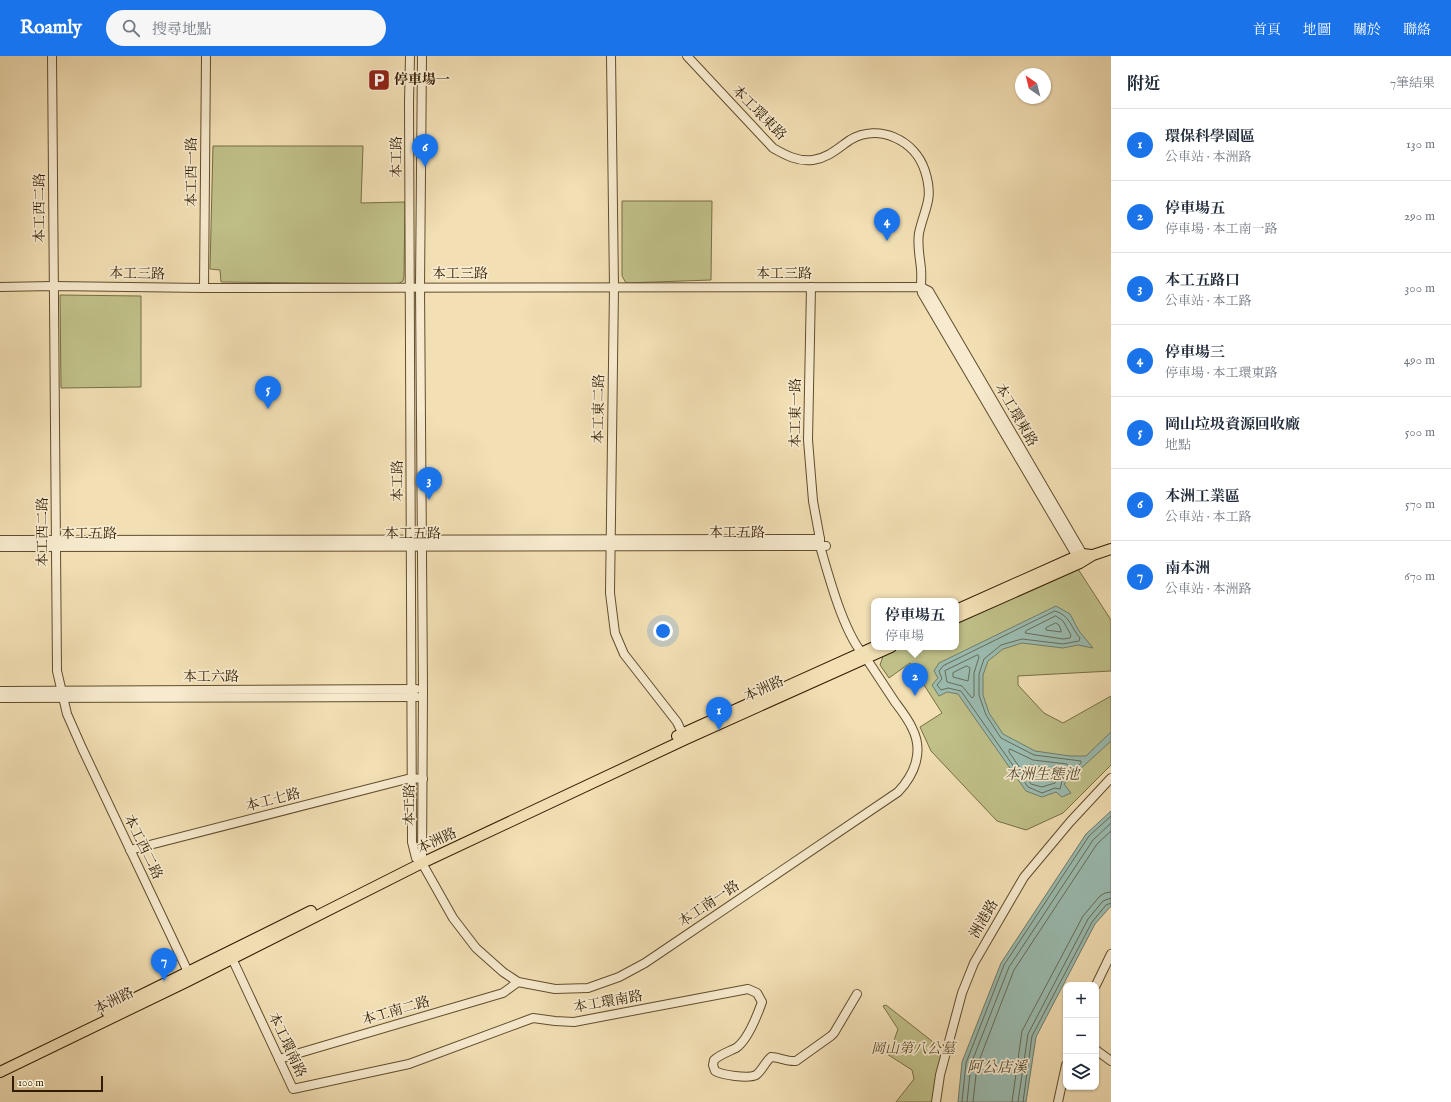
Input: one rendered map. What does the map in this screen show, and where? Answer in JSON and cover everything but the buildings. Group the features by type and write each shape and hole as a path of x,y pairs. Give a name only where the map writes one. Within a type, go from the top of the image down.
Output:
{"main road":[{"path":"959,609 1084,557 1111,549"},
{"path":"959,617 1084,557"},
{"name":"本洲路","path":"0,1072 420,859 866,652 876,650"},
{"name":"本洲路","path":"0,1065 190,976"}],"street":[{"name":"本工西二路","path":"52,56 57,671 67,714 190,976"},
{"name":"本工西一路","path":"204,288 206,56"},
{"name":"本工路","path":"410,56 412,543 411,778 412,842 420,859"},
{"name":"本工路","path":"420,859 423,779 420,287 422,56"},
{"name":"本工東二路","path":"611,56 614,287 610,593 615,633 624,654 677,722 684,736"},
{"name":"本工環東路","path":"687,56 773,148 798,160 812,160 823,157 837,150 850,140 866,134 883,134 895,137 910,146 921,164 929,191 927,209 919,233 918,248 921,269 921,287 928,291 1084,557"},
{"name":"本工三路","path":"0,287 921,287"},
{"name":"本工東一路","path":"811,287 808,440 813,501 822,544 839,592 866,652"},
{"name":"本工五路","path":"0,540 56,544"},
{"name":"本工五路","path":"0,547 56,544 822,544"},
{"name":"本工南一路","path":"420,859 453,918 476,948 503,972 518,982 555,989 588,988 620,978 645,963 898,792 907,782 915,766 918,754 917,742 913,728 866,652"},
{"name":"本工六路","path":"0,691 63,694 422,693"},
{"name":"本工六路","path":"0,698 63,694"},
{"name":"本工七路","path":"130,850 411,778 423,779"},
{"name":"洲港路","path":"936,1102 940,1075 962,993 974,963 1024,877 1070,822 1111,778"},
{"path":"1097,982 1111,954"},
{"name":"本工環南路","path":"230,955 293,1089 409,1064 533,1018 574,1022 748,989 757,993 762,1002 756,1018 743,1042 736,1048 714,1060 713,1066 715,1070 721,1074 751,1076 760,1072 770,1057 776,1057 791,1062 796,1061 831,1036 857,994"},
{"name":"本工南二路","path":"279,1059 503,993 518,982"},
{"path":"1099,1052 1111,1061"},
{"path":"1058,1102 1063,1079"}],"green space":[{"path":"213,146 363,146 361,203 405,202 403,281 398,284 221,282 220,270 210,269"},
{"path":"622,201 712,201 711,280 626,283 622,276"},
{"path":"60,295 141,296 141,387 61,388"},
{"path":"1078,569 1111,620 1111,671 1018,676 1018,685 1044,713 1063,723 1111,696 1111,765 1063,813 1026,830 997,821 931,751 920,727 942,713 910,663 889,678 880,665 883,656 896,650 959,650 959,622"},
{"name":"岡山第八公墓","path":"886,1005 942,1049 933,1102 896,1102 914,1079 912,1070 887,1054 892,1046 898,1029 883,1006"}],"water":[{"name":"本洲生態池","path":"1056,606 1070,614 1079,631 1093,648 1078,645 1063,648 1022,643 1003,649 988,661 983,675 983,695 989,713 1003,734 1035,751 1070,756 1086,756 1111,732 1111,741 1064,784 1071,793 1062,797 1056,792 1042,797 1026,791 958,694 947,692 939,696 932,685 938,678 934,671 939,663"},
{"name":"阿公店溪","path":"1111,811 1111,906 1095,924 1065,982 1063,982 1063,985 1036,1037 1026,1102 958,1102 962,1062 1001,963 1086,834"}],"place":[{"name":"停車場一","path":"379,80"},
{"name":"本洲工業區","path":"425,167"},
{"name":"停車場三","path":"887,241"},
{"name":"岡山垃圾資源回收廠","path":"268,409"},
{"name":"本工五路口","path":"429,500"},
{"name":"停車場五","path":"915,696"},
{"name":"環保科學園區","path":"719,730"},
{"name":"南本洲","path":"164,981"}]}
